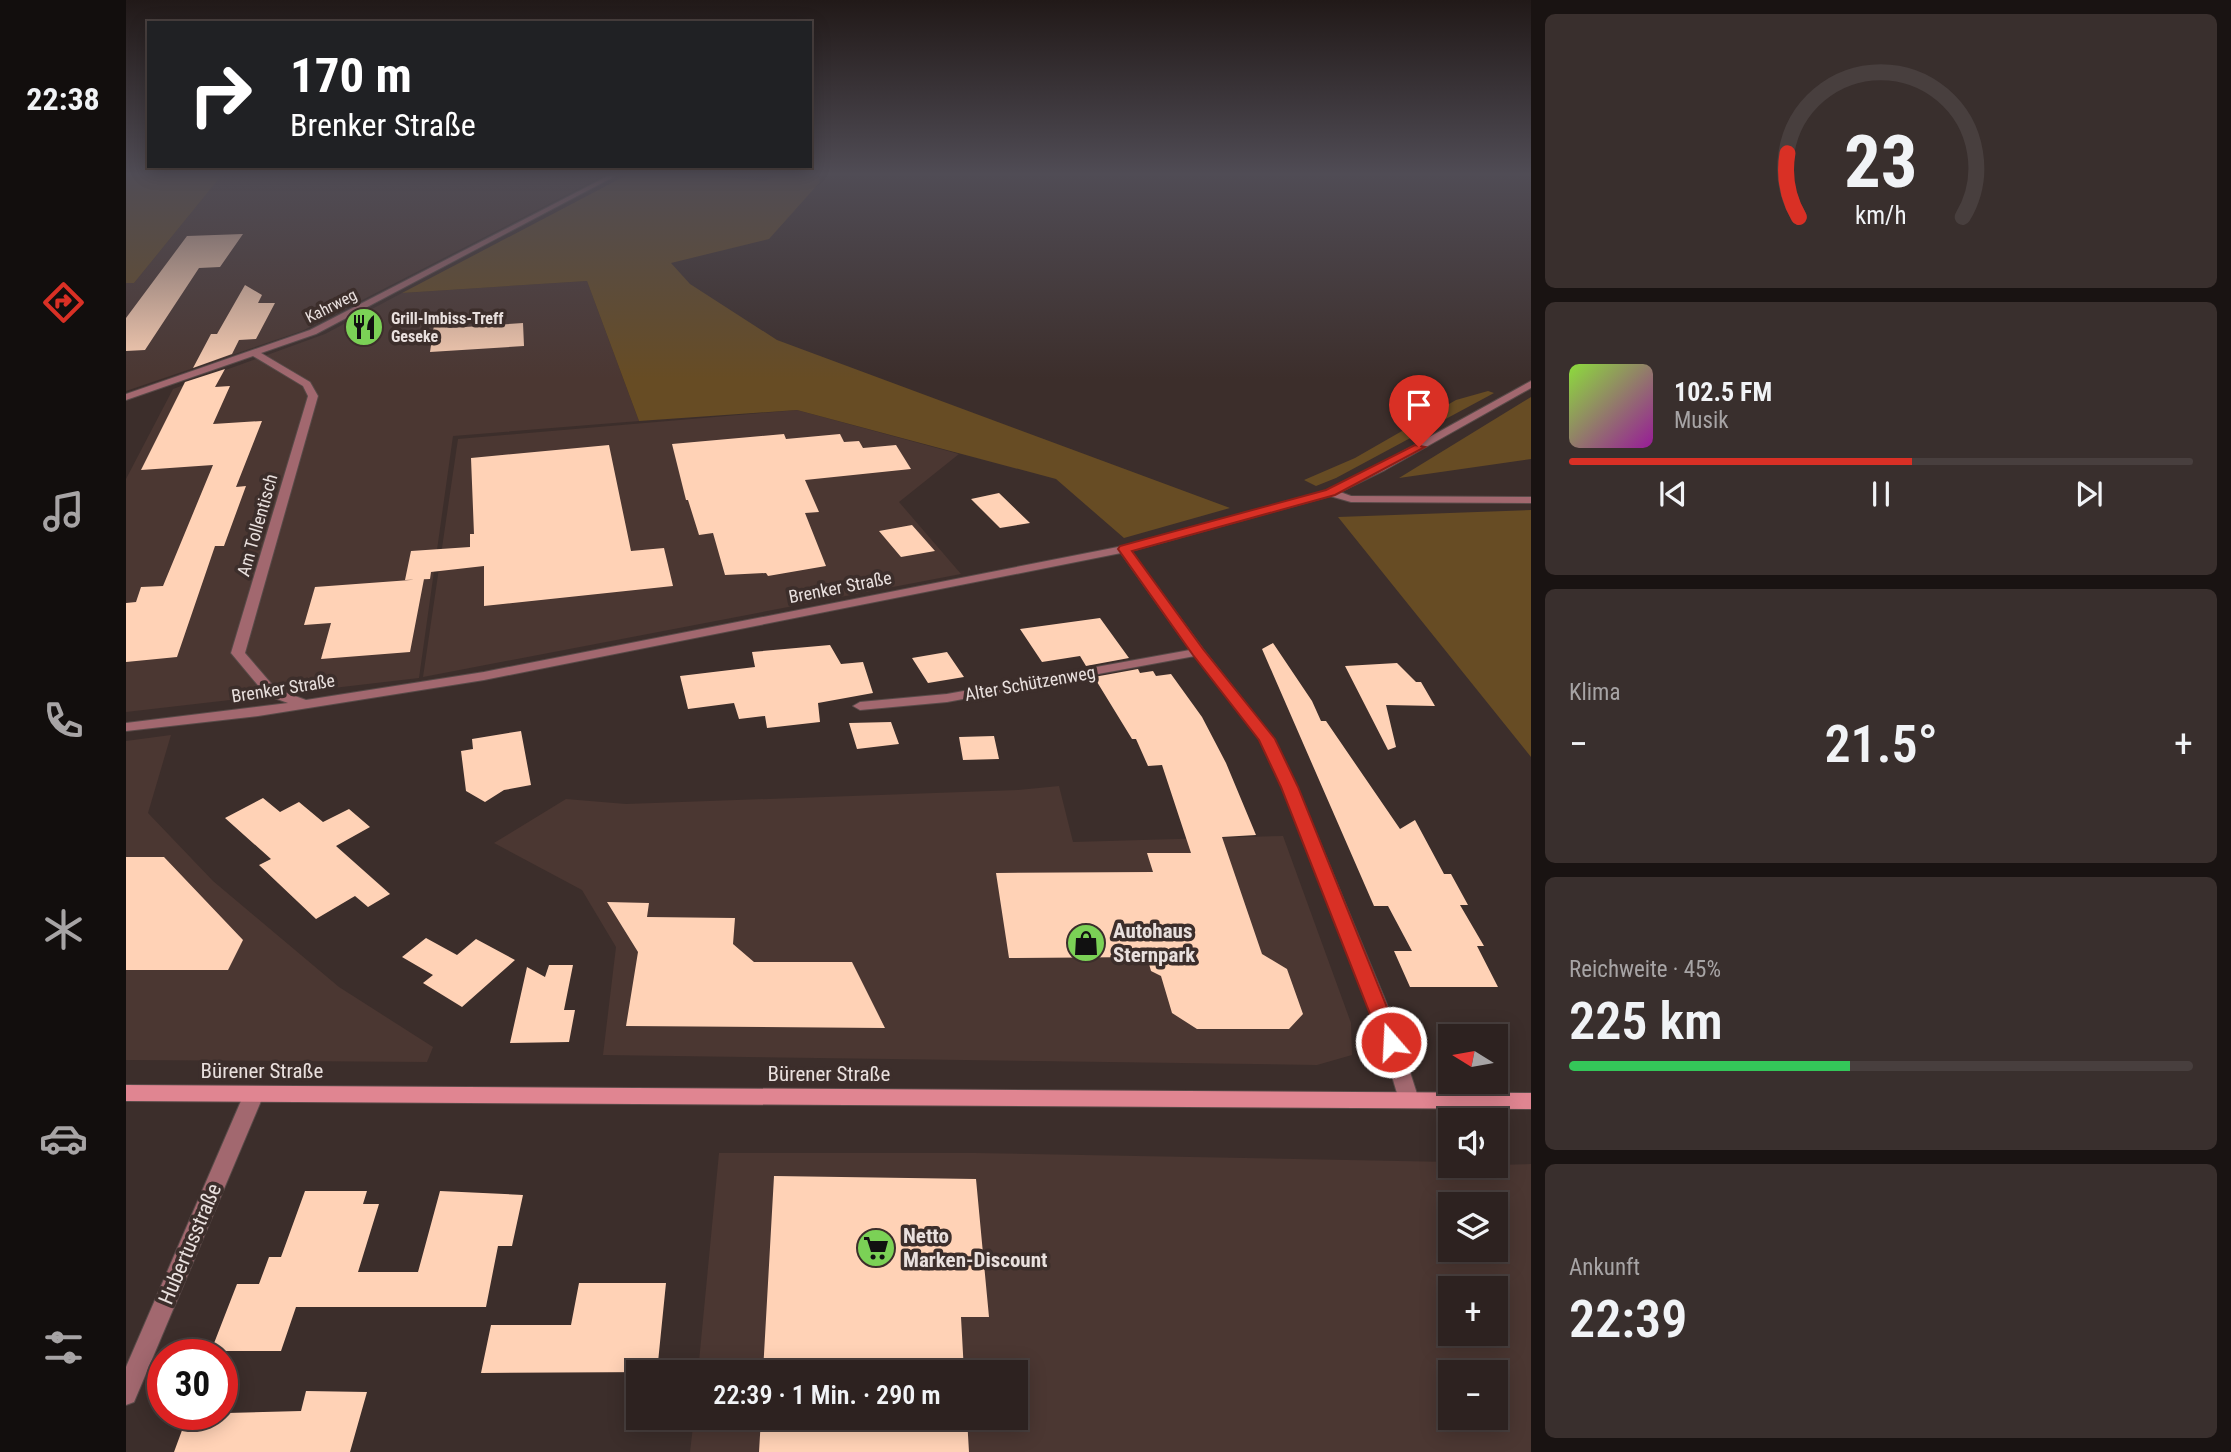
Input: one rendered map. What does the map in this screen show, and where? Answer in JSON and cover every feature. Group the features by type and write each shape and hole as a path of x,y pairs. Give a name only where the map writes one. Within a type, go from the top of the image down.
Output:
{"main road":[{"name":"Bürener Straße","path":"126,1093 1531,1101"}],"street":[{"name":"Kahrweg","path":"126,397 313,332 482,244"},
{"name":"Am Tollentisch","path":"254,353 307,384 313,396 238,653 271,692 303,704"},
{"name":"Brenker Straße","path":"126,727 191,721 537,666 1124,549 1330,493 1393,462 1531,384"},
{"path":"1330,493 1351,499 1531,500"},
{"path":"1124,549 1198,652 1267,739 1290,787 1384,1018 1409,1100"},
{"name":"Alter Schützenweg","path":"860,706 947,698 1198,652"},
{"name":"Hubertusstraße","path":"126,1394 254,1094"}],"shaded area":[{"path":"126,244 166,244 134,283 126,283"},
{"path":"166,244 471,244 302,331 126,391 126,283 134,283"},
{"path":"496,244 750,244 671,263 690,284 777,340 1230,508 1124,538 1056,479 797,410 639,421 587,281 402,293"},
{"path":"587,281 639,421 453,436 419,678 126,712 126,479 173,389 325,334 402,293"},
{"path":"1488,391 1494,393 1336,478 1316,486 1304,480 1355,458 1456,400"},
{"path":"1531,397 1531,459 1399,478"},
{"path":"797,410 959,454 899,502 961,574 423,677 458,439"},
{"path":"1531,510 1531,757 1338,517"},
{"path":"171,735 148,813 213,881 339,987 433,1047 427,1062 126,1060 126,741"},
{"path":"1059,786 1073,842 1283,836 1351,1023 1352,1055 1317,1065 603,1055 616,947 582,890 494,843 566,799 626,804 1018,790"},
{"path":"719,1153 974,1153 1438,1162 1438,1178 1508,1178 1508,1165 1531,1164 1531,1452 690,1452 693,1430 1028,1430 1028,1360 699,1360"}],"building":[{"path":"181,244 236,244 220,267 199,268 145,350 126,351 126,318"},
{"path":"245,285 262,295 258,303 275,303 256,339 239,340 232,354 193,368 211,334 217,334"},
{"path":"523,323 524,346 430,352 434,325 450,328"},
{"path":"225,369 215,387 230,386 213,424 262,421 236,487 246,486 224,546 215,546 177,657 126,662 126,603 136,602 141,587 163,586 213,465 141,470 185,382"},
{"path":"784,434 786,439 840,434 844,442 859,441 863,448 896,445 911,469 805,480 819,512 805,513 826,566 768,576 766,573 725,575 713,533 699,535 686,500 672,444"},
{"path":"609,445 631,551 664,548 673,586 484,606 484,566 431,572 430,579 405,580 411,551 470,547 470,534 474,534 471,458"},
{"path":"999,493 1030,523 1000,528 971,499"},
{"path":"912,525 935,551 901,557 879,531"},
{"path":"424,579 410,652 321,659 331,623 304,625 315,587"},
{"path":"1100,618 1129,658 1086,666 1080,656 1042,662 1020,629"},
{"path":"1273,643 1312,701 1321,721 1326,721 1400,829 1415,820 1444,874 1451,874 1468,905 1460,905 1484,946 1477,946 1498,987 1410,987 1394,951 1412,951 1388,906 1374,906 1262,649"},
{"path":"830,645 841,664 863,662 873,693 818,703 820,722 767,728 765,716 739,719 734,703 688,709 680,676 755,667 752,652"},
{"path":"947,652 964,677 928,683 912,658"},
{"path":"1397,663 1416,682 1421,682 1435,706 1386,705 1396,747 1388,750 1345,666"},
{"path":"1138,669 1140,673 1153,671 1156,676 1171,674 1202,717 1226,763 1256,835 1222,837 1262,954 1287,969 1303,1014 1289,1029 1197,1029 1172,1013 1161,976 1151,971 1147,957 1009,958 996,873 1153,872 1147,853 1191,853 1162,765 1148,766 1136,739 1132,739 1094,677"},
{"path":"891,722 899,744 857,749 849,723"},
{"path":"521,731 531,785 504,790 485,802 466,791 461,751 473,749 472,739"},
{"path":"994,736 999,759 963,760 959,737"},
{"path":"263,798 280,812 299,802 323,822 349,809 370,827 336,846 390,894 368,907 355,896 316,919 259,865 271,859 225,818"},
{"path":"126,857 164,857 243,940 228,970 126,970"},
{"path":"607,902 649,903 647,917 735,918 733,944 754,962 852,962 885,1028 626,1026 638,952"},
{"path":"426,938 457,955 476,939 515,960 462,1007 423,983 433,975 402,957"},
{"path":"549,965 573,965 564,1010 575,1010 569,1042 510,1043 527,967 545,977"},
{"name":"Netto Marken-Discount","path":"774,1176 976,1179 989,1317 961,1317 963,1360 764,1360"},
{"path":"305,1191 367,1191 363,1204 379,1204 358,1272 418,1272 440,1191 523,1195 512,1246 498,1246 486,1307 296,1307 281,1351 238,1351 238,1339 216,1339 237,1284 259,1284 269,1257 281,1257"},
{"path":"579,1283 666,1283 658,1360 626,1360 626,1372 481,1373 491,1325 571,1325"},
{"path":"306,1391 367,1392 350,1452 174,1452 182,1430 238,1430 238,1413 301,1411"},
{"path":"760,1430 968,1430 969,1452 759,1452"}],"place":[{"name":"Grill-Imbiss-Treff Geseke","path":"364,327"},
{"name":"Autohaus Sternpark","path":"1086,943"},
{"name":"Netto Marken-Discount","path":"876,1248"}],"route":[{"path":"1391,1042 1384,1018 1290,787 1267,739 1198,652 1124,549 1330,493 1419,447"}]}
